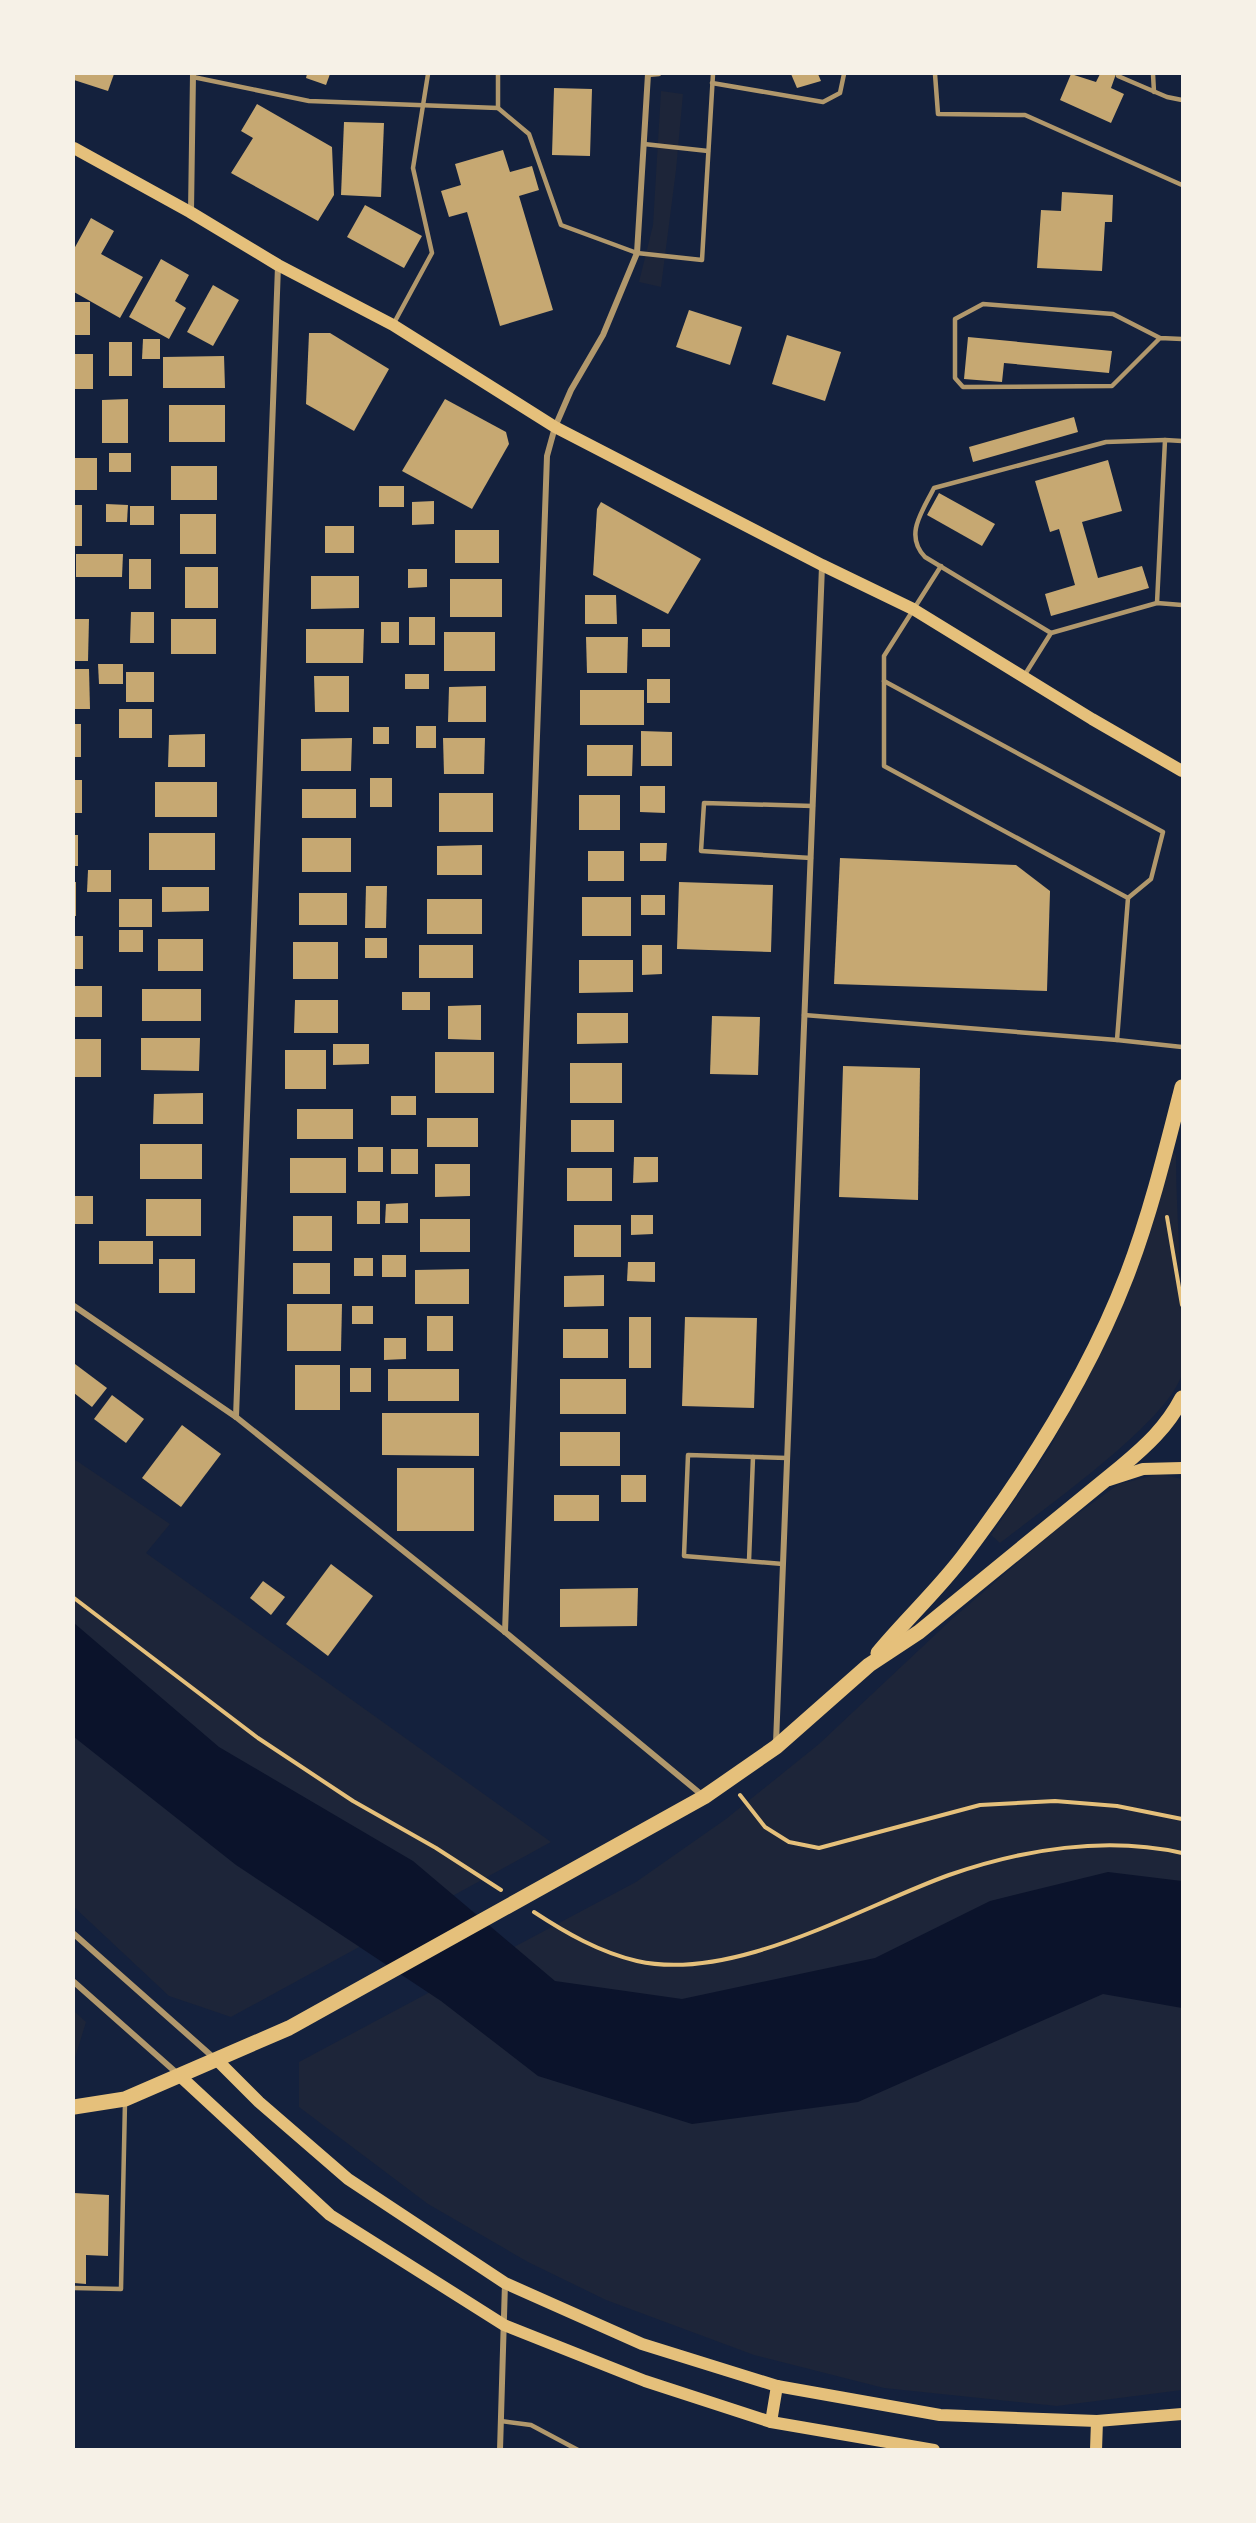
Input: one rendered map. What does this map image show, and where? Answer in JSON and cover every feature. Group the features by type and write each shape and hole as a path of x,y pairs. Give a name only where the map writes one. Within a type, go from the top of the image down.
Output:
{"main road":[{"path":"74,148 190,212 278,266 393,326 555,427 822,565 913,609 1092,719 1182,771"},
{"path":"869,1665 907,1617 964,1557 1048,1429 1094,1350 1127,1274 1182,1087"},
{"path":"74,2107 125,2099 289,2028 704,1797 776,1747 869,1665 919,1632 1105,1481 1151,1442 1171,1419 1182,1398"},
{"path":"1105,1481 1143,1469 1182,1468"},
{"path":"217,2060 259,2102 348,2179 505,2283 642,2344 777,2386 940,2415 1096,2421 1182,2414"},
{"path":"180,2076 330,2215 504,2325 645,2381 771,2422 904,2447 934,2450"},
{"path":"771,2422 777,2386"},
{"path":"1096,2421 1096,2450"}],"street":[{"path":"505,1632 547,456 555,427 571,390 603,335 637,254 648,74"},
{"path":"190,212 193,75"},
{"path":"236,1417 278,266"},
{"path":"776,1747 822,565"},
{"path":"74,1306 236,1417 505,1632 704,1797"},
{"path":"74,1934 217,2060"},
{"path":"74,1982 180,2076"},
{"path":"500,2450 505,2283"}],"lane":[{"path":"393,326 432,253 413,168 428,74"},
{"path":"498,74 498,108"},
{"path":"648,74 659,74"},
{"path":"193,75 309,101 498,108 529,134 561,225 637,254 702,260 712,74"},
{"path":"712,83 823,102 840,93 844,74"},
{"path":"935,74 938,114 1024,115 1182,185"},
{"path":"1153,74 1154,92"},
{"path":"1118,76 1154,92 1182,100"},
{"path":"644,144 708,150"},
{"path":"1160,338 1112,386 963,387 955,378 956,319 983,304 1113,314 1160,338 1182,339"},
{"path":"1157,603 1165,440"},
{"path":"1051,633 918,550 914,530 934,488 1116,441 1182,441"},
{"path":"941,566 884,656 884,766 1128,898"},
{"path":"1024,676 1051,633 1157,603 1182,605"},
{"path":"884,681 1163,832 1151,879 1128,898 1117,1040"},
{"path":"811,858 701,851 704,803 813,806"},
{"path":"804,1015 1182,1047"},
{"path":"783,1564 684,1556 688,1455 787,1458"},
{"path":"749,1561 753,1457"},
{"path":"74,2288 121,2289 125,2099"},
{"path":"501,2421 531,2425 578,2450"}],"path":[{"path":"1166,1214 1182,1305"},
{"path":"728,1780 765,1827 789,1842 819,1848 980,1804 1055,1801 1117,1806 1182,1819"}],"shaded area":[{"path":"661,91 683,94 661,287 639,282 653,225"},
{"path":"1173,1151 1176,1156 1184,1359 1182,1374 1172,1394 1154,1416 1129,1440 1072,1488 1000,1543 991,1535 1051,1446 1116,1317 1150,1233"},
{"path":"74,1459 170,1524 146,1553 551,1842 231,2017 169,1996 74,1907"},
{"path":"1160,1474 1182,1479 1182,2390 1057,2406 884,2388 754,2355 606,2300 528,2262 428,2204 299,2107 299,2062 636,1882 726,1819 819,1744 953,1618 1063,1524 1119,1484"},
{"path":"74,1623 219,1747 413,1861 555,1981 682,1999 875,1958 990,1901 1108,1872 1182,1881 1182,2008 1103,1994 858,2102 692,2124 538,2076 441,2001 236,1865 74,1737"},
{"path":"74,2011 86,2022 74,2061"}],"building":[{"path":"74,74 114,74 108,91 74,80"},
{"path":"307,74 330,74 326,85 306,78"},
{"path":"791,74 818,74 821,81 797,88"},
{"path":"1071,74 1096,82 1100,74 1116,74 1111,88 1124,94 1111,123 1060,100"},
{"path":"554,88 592,89 590,156 552,155"},
{"path":"257,104 332,147 334,195 318,221 231,173 253,138 241,131"},
{"path":"344,122 384,123 381,197 341,195"},
{"path":"503,150 510,172 532,166 539,190 519,196 553,310 500,326 467,212 449,217 441,191 461,185 455,164"},
{"path":"1062,192 1113,195 1112,222 1105,222 1102,271 1037,268 1041,210 1061,211"},
{"path":"365,205 422,236 404,268 347,237"},
{"path":"91,218 114,231 101,254 143,277 120,318 74,292 74,249"},
{"path":"161,259 189,275 175,301 186,308 169,339 129,317"},
{"path":"213,285 239,300 213,346 187,332"},
{"path":"74,302 90,302 90,335 74,335"},
{"path":"689,310 742,327 730,365 676,347"},
{"path":"309,333 330,333 389,369 354,431 306,404"},
{"path":"787,335 841,352 825,401 772,384"},
{"path":"968,337 1112,351 1109,373 1004,363 1002,382 964,379"},
{"path":"143,339 160,339 160,359 142,359"},
{"path":"109,342 132,342 132,376 109,376"},
{"path":"74,354 93,354 93,389 74,389"},
{"path":"224,356 225,388 163,388 163,357"},
{"path":"128,399 128,443 102,443 102,400"},
{"path":"445,399 506,432 509,444 472,509 402,471"},
{"path":"169,405 225,405 225,442 169,442"},
{"path":"1074,417 1078,432 973,462 969,447"},
{"path":"109,453 131,453 131,472 109,472"},
{"path":"74,458 97,458 97,490 74,490"},
{"path":"1108,460 1122,511 1082,522 1098,578 1142,566 1149,588 1051,616 1045,594 1075,585 1059,529 1050,532 1035,481"},
{"path":"171,466 217,466 217,500 171,500"},
{"path":"379,486 404,486 404,507 379,507"},
{"path":"939,493 995,524 982,546 927,515"},
{"path":"434,501 434,524 412,525 412,502"},
{"path":"601,502 701,559 668,614 593,575 597,509"},
{"path":"106,504 128,505 127,522 106,522"},
{"path":"74,505 82,505 82,546 74,546"},
{"path":"130,506 154,506 154,525 130,525"},
{"path":"180,514 216,514 216,554 180,554"},
{"path":"325,526 354,526 354,553 325,553"},
{"path":"455,530 499,530 499,563 455,563"},
{"path":"76,554 123,554 122,577 76,577"},
{"path":"129,559 151,559 151,589 129,589"},
{"path":"185,567 218,567 218,608 185,608"},
{"path":"408,569 427,569 427,587 408,588"},
{"path":"311,576 359,576 359,608 311,609"},
{"path":"450,579 502,579 502,617 450,617"},
{"path":"585,595 616,595 617,624 585,624"},
{"path":"131,612 154,612 154,643 130,643"},
{"path":"409,617 435,617 435,645 409,645"},
{"path":"74,619 89,619 88,661 74,661"},
{"path":"171,619 216,619 216,654 171,654"},
{"path":"381,622 399,622 399,643 381,643"},
{"path":"306,629 364,629 363,663 306,663"},
{"path":"642,629 670,629 670,647 642,647"},
{"path":"444,632 495,632 495,671 444,671"},
{"path":"586,637 628,637 627,673 587,673"},
{"path":"98,664 123,664 123,684 99,684"},
{"path":"74,669 89,669 90,709 74,709"},
{"path":"126,672 154,672 154,702 126,702"},
{"path":"405,674 429,674 429,689 405,689"},
{"path":"314,676 349,676 349,712 315,712"},
{"path":"647,679 670,679 670,703 647,703"},
{"path":"486,686 486,722 448,722 449,687"},
{"path":"580,690 644,690 644,725 580,725"},
{"path":"119,709 152,709 152,738 119,738"},
{"path":"74,724 81,724 81,757 74,757"},
{"path":"416,726 436,726 436,748 416,748"},
{"path":"373,727 389,727 389,744 373,744"},
{"path":"641,731 672,732 672,766 641,766"},
{"path":"205,734 205,767 168,767 169,735"},
{"path":"352,738 351,771 301,771 301,739"},
{"path":"443,738 485,738 484,774 444,774"},
{"path":"587,745 633,745 632,776 587,776"},
{"path":"370,778 392,778 392,807 370,807"},
{"path":"74,780 82,780 82,813 74,813"},
{"path":"155,782 217,782 217,817 155,817"},
{"path":"640,786 665,786 665,813 640,812"},
{"path":"302,789 356,789 356,818 302,818"},
{"path":"439,793 493,793 493,832 439,832"},
{"path":"579,795 620,795 620,830 579,830"},
{"path":"149,833 215,833 215,870 149,870"},
{"path":"74,835 78,835 78,866 74,866"},
{"path":"302,838 351,838 351,872 302,872"},
{"path":"640,843 667,843 666,861 640,861"},
{"path":"482,845 482,875 437,875 437,846"},
{"path":"588,851 624,851 624,881 588,881"},
{"path":"840,858 1016,865 1050,891 1047,991 834,984"},
{"path":"88,870 111,870 111,892 87,892"},
{"path":"74,882 76,882 76,916 74,916"},
{"path":"679,882 773,885 771,952 677,949"},
{"path":"366,886 387,886 386,928 365,928"},
{"path":"162,887 209,887 209,911 162,912"},
{"path":"299,893 347,893 347,925 299,925"},
{"path":"641,895 665,895 665,915 641,915"},
{"path":"582,897 631,897 631,936 582,936"},
{"path":"119,899 152,899 152,927 119,927"},
{"path":"427,899 482,899 482,934 427,934"},
{"path":"119,930 143,930 143,952 119,952"},
{"path":"74,936 83,936 83,969 74,969"},
{"path":"365,938 387,938 387,958 365,958"},
{"path":"158,939 203,939 203,971 158,971"},
{"path":"293,942 338,942 338,979 293,979"},
{"path":"419,945 473,945 473,978 419,978"},
{"path":"642,945 662,945 662,974 642,975"},
{"path":"579,960 633,960 633,992 579,993"},
{"path":"74,986 102,986 102,1017 74,1017"},
{"path":"142,989 201,989 201,1021 142,1021"},
{"path":"402,992 430,992 430,1010 402,1010"},
{"path":"295,1000 338,1000 338,1033 294,1033"},
{"path":"481,1005 481,1040 448,1039 448,1006"},
{"path":"577,1013 628,1013 628,1043 577,1044"},
{"path":"712,1016 760,1017 758,1075 710,1074"},
{"path":"141,1038 200,1038 199,1071 141,1070"},
{"path":"74,1039 101,1039 101,1077 74,1077"},
{"path":"333,1044 369,1044 369,1064 333,1065"},
{"path":"285,1050 326,1050 326,1089 285,1089"},
{"path":"435,1052 494,1052 494,1093 435,1093"},
{"path":"570,1063 622,1063 622,1103 570,1103"},
{"path":"843,1066 920,1068 918,1200 839,1197"},
{"path":"203,1093 203,1124 153,1124 154,1094"},
{"path":"391,1096 416,1096 416,1115 391,1115"},
{"path":"297,1109 353,1109 353,1139 297,1139"},
{"path":"427,1118 478,1118 478,1147 427,1147"},
{"path":"571,1120 614,1120 614,1152 571,1152"},
{"path":"140,1144 202,1144 202,1179 140,1179"},
{"path":"358,1147 383,1147 383,1172 358,1172"},
{"path":"391,1149 418,1149 418,1174 391,1174"},
{"path":"634,1157 658,1157 658,1182 633,1183"},
{"path":"290,1158 346,1158 346,1193 290,1193"},
{"path":"435,1164 470,1164 470,1196 435,1197"},
{"path":"567,1168 612,1168 612,1201 567,1201"},
{"path":"74,1196 93,1196 93,1224 74,1224"},
{"path":"146,1199 201,1199 201,1236 146,1236"},
{"path":"357,1201 380,1201 380,1224 357,1224"},
{"path":"408,1203 408,1223 385,1223 386,1204"},
{"path":"631,1215 653,1215 653,1234 631,1235"},
{"path":"293,1216 332,1216 332,1251 293,1251"},
{"path":"420,1219 470,1219 470,1252 420,1252"},
{"path":"574,1225 621,1225 621,1257 574,1257"},
{"path":"99,1241 153,1241 153,1264 99,1264"},
{"path":"382,1255 406,1255 406,1277 382,1277"},
{"path":"354,1258 373,1258 373,1276 354,1276"},
{"path":"159,1259 195,1259 195,1293 159,1293"},
{"path":"628,1262 655,1262 655,1282 627,1281"},
{"path":"293,1263 330,1263 330,1294 293,1294"},
{"path":"469,1269 469,1304 415,1304 415,1270"},
{"path":"604,1275 604,1306 564,1307 564,1276"},
{"path":"287,1304 342,1304 341,1351 287,1351"},
{"path":"352,1306 373,1306 373,1324 352,1324"},
{"path":"427,1316 453,1316 453,1351 427,1351"},
{"path":"629,1317 651,1317 651,1368 629,1368"},
{"path":"685,1317 757,1318 754,1408 682,1406"},
{"path":"563,1329 608,1329 608,1358 563,1358"},
{"path":"384,1338 406,1338 406,1359 384,1360"},
{"path":"75,1364 107,1388 92,1407 74,1393"},
{"path":"295,1365 340,1365 340,1410 295,1410"},
{"path":"350,1368 371,1368 371,1392 350,1392"},
{"path":"388,1369 459,1369 459,1401 388,1401"},
{"path":"560,1379 626,1379 626,1414 560,1414"},
{"path":"112,1395 144,1419 126,1443 94,1419"},
{"path":"382,1413 479,1413 479,1456 382,1455"},
{"path":"182,1425 221,1454 181,1507 142,1478"},
{"path":"560,1432 620,1432 620,1466 560,1466"},
{"path":"397,1468 474,1468 474,1531 397,1531"},
{"path":"621,1475 646,1475 646,1502 621,1502"},
{"path":"554,1495 599,1495 599,1521 554,1521"},
{"path":"331,1564 373,1596 328,1656 286,1624"},
{"path":"263,1581 285,1597 271,1615 250,1598"},
{"path":"638,1588 637,1626 560,1627 560,1589"},
{"path":"74,2193 109,2195 108,2256 86,2255 86,2284 74,2283"}]}
